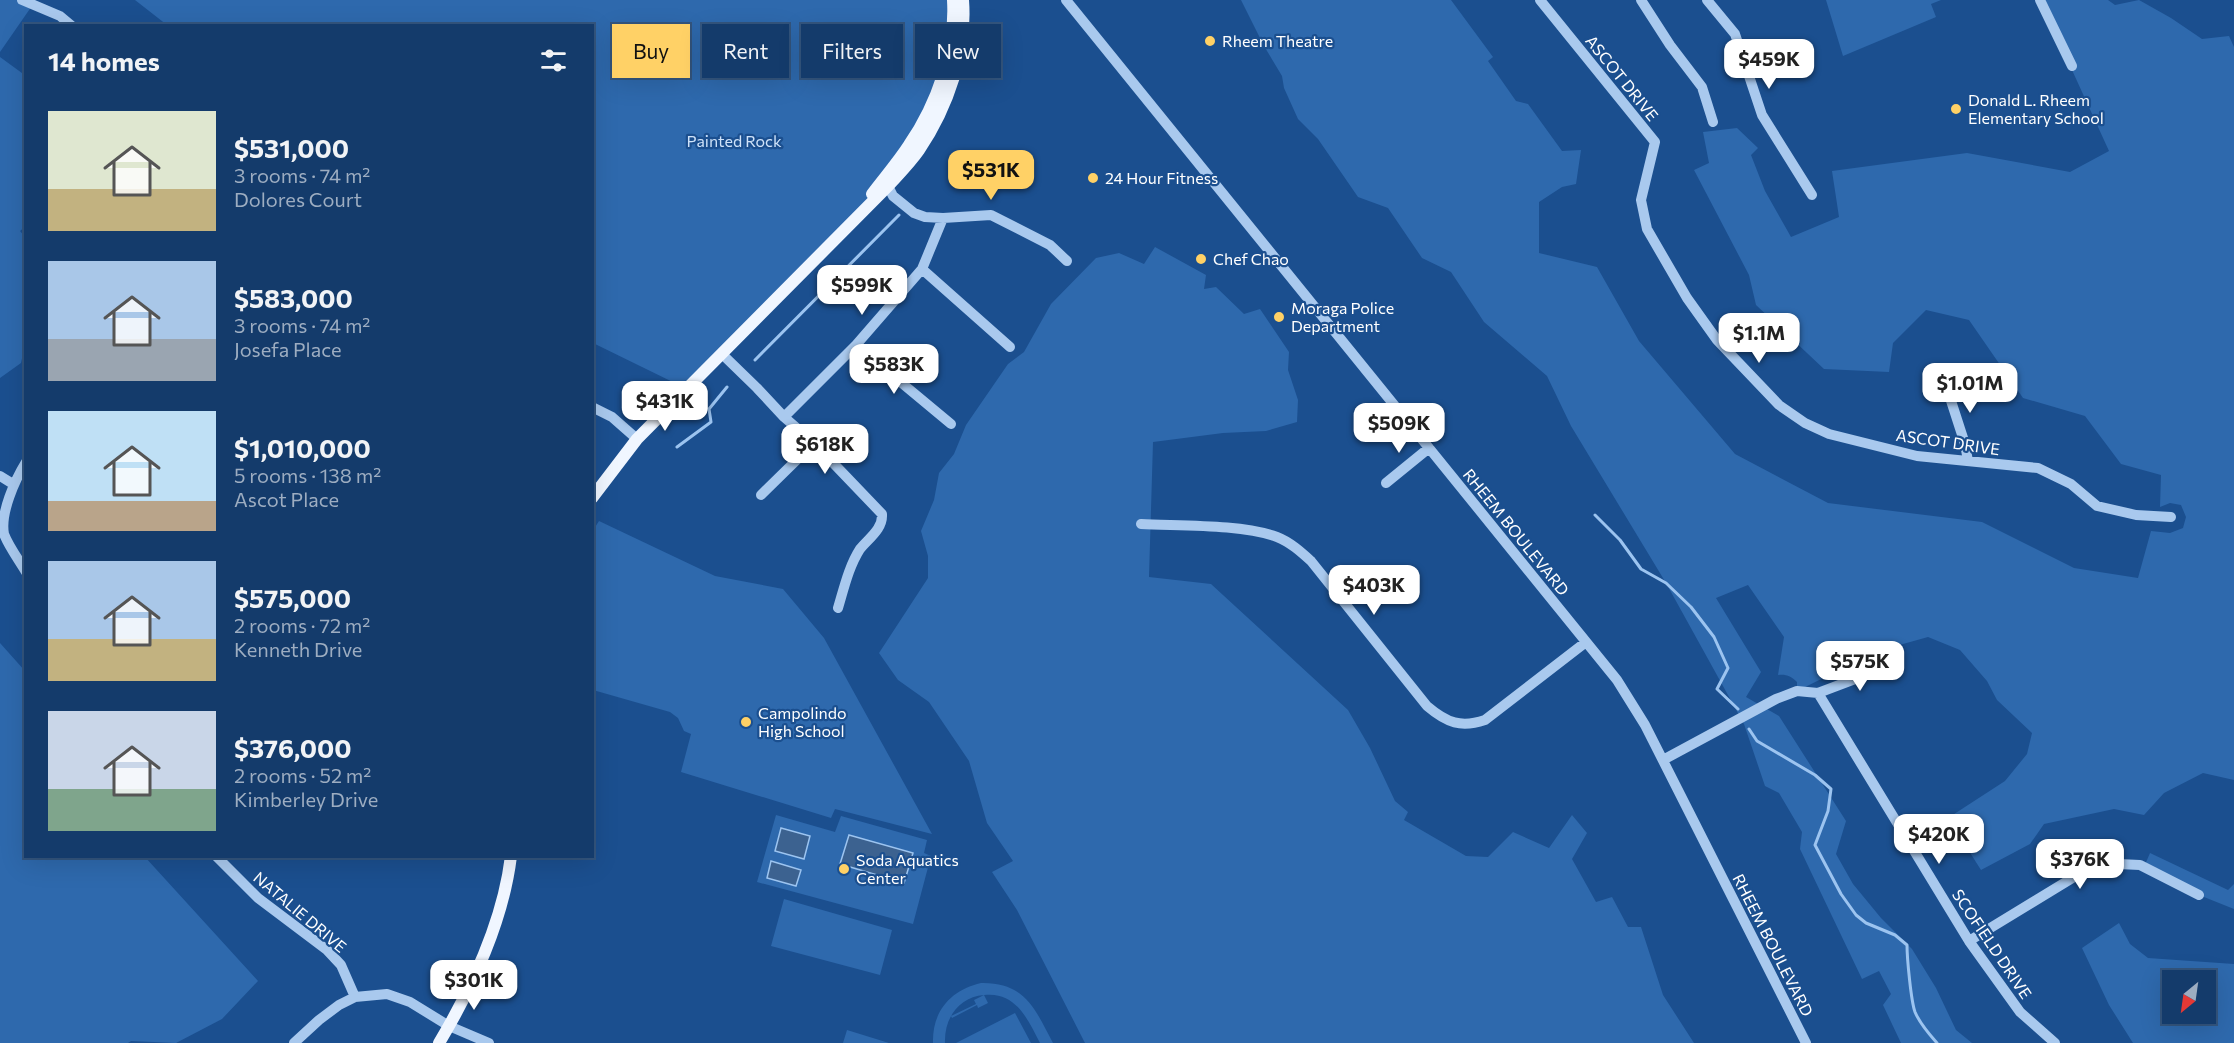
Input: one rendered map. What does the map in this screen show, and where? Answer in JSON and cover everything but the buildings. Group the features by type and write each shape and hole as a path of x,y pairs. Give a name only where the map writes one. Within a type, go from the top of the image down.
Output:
{"main road":[{"path":"840,235 910,145 929,109 942,78 950,49 953,0"},
{"path":"594,495 637,439 888,186 918,151 939,114 952,81 960,51 963,0"},
{"path":"440,1043 484,956 499,915 512,858"}],"street":[{"path":"22,0 60,16 70,24"},
{"name":"RHEEM BOULEVARD","path":"1066,0 1617,680 1645,725 1806,1043"},
{"name":"ASCOT DRIVE","path":"1540,0 1655,142 1641,200 1647,229 1687,298 1717,340 1779,405 1805,423 1829,434 1917,456 2038,468 2071,484 2097,506 2136,514 2171,517"},
{"path":"1641,0 1670,45 1702,87 1713,122"},
{"path":"1707,0 1735,34 1762,115 1812,195"},
{"path":"2040,0 2072,66"},
{"path":"888,186 893,196 914,213 925,217 943,218 992,215 1050,246 1067,261"},
{"path":"784,417 856,345 922,269 943,218"},
{"path":"922,269 1010,347"},
{"path":"856,345 951,424"},
{"path":"722,354 758,388 784,417 814,442 882,514 879,528 860,549 853,562 838,608"},
{"path":"1943,376 1968,461"},
{"path":"594,408 612,417 637,439"},
{"path":"761,495 814,442"},
{"path":"1386,483 1429,448"},
{"path":"24,465 13,484 5,507 4,533 24,568"},
{"path":"0,476 13,484"},
{"path":"1141,524 1251,530 1278,538 1299,550 1311,561 1427,706 1437,715 1453,723 1469,726 1485,720 1586,642"},
{"path":"1663,760 1776,699 1797,691 1818,693 1892,665"},
{"name":"SCOFIELD DRIVE","path":"1818,693 1969,941 2020,1012 2055,1043"},
{"name":"NATALIE DRIVE","path":"218,858 258,898 327,950 341,965 355,997"},
{"path":"1969,941 2097,863 2140,866 2199,895"},
{"path":"294,1043 339,1005 355,997 387,994 400,998 449,1026 489,1043"}],"green space":[{"path":"0,0 36,0 0,52"},
{"name":"Painted Rock","path":"135,0 953,0 952,24 915,24 915,78 938,78 910,145 840,235 687,389 594,343 594,24 166,24"},
{"path":"1241,0 1451,0 1493,57 1488,61 1516,101 1528,104 1562,151 1581,150 1576,184 1562,187 1539,202 1539,253 1597,267 1639,341 1735,454 1828,503 1982,522 2074,568 2138,578 2151,531 2170,533 2183,528 2186,517 2181,505 2170,503 2160,507 2161,475 2121,464 2085,416 2023,398 1969,320 1926,310 1893,343 1889,372 1824,369 1756,305 1749,275 1694,170 1709,163 1703,132 1737,128 1758,148 1751,155 1765,191 1791,237 1839,217 1832,171 1967,153 2070,172 2109,151 2040,0 2108,0 2115,5 2139,0 2202,39 2229,36 2234,47 2234,780 2203,773 2164,793 2144,815 2114,809 2044,824 2030,844 1981,870 1948,818 2005,781 2027,754 2032,733 1997,700 1987,681 1960,650 1928,637 1878,651 1797,691 1795,680 1786,675 1778,675 1784,637 1748,585 1716,598 1761,672 1746,697 1779,716 1846,821 1836,854 1853,884 1881,918 1912,949 1936,988 1956,1030 1972,1043 1901,1043 1883,1005 1891,994 1879,971 1862,979 1800,849 1802,832 1779,793 1765,786 1744,724 1666,583 1571,426 1547,376 1484,322 1451,272 1422,258 1388,208 1358,197 1318,139 1298,119 1284,88 1282,76"},
{"path":"1826,0 1941,0 1931,4 1936,17 1843,56"},
{"path":"0,57 24,75 24,228 20,231 24,236 24,349 21,363 0,378"},
{"path":"1155,247 1206,275 1204,289 1216,287 1244,314 1260,309 1289,352 1288,370 1298,400 1297,422 1266,431 1223,433 1153,442 1149,577 1211,584 1348,710 1370,748 1395,801 1408,812 1404,820 1466,856 1488,857 1513,832 1549,848 1572,815 1587,833 1572,859 1596,902 1612,897 1628,927 1641,927 1663,995 1694,1043 1085,1043 1017,910 992,872 1013,861 987,823 969,761 929,702 898,680 879,653 928,578 928,556 921,531 934,500 939,473 954,454 966,425 1008,364 1024,352 1051,304 1096,258 1119,253 1144,264"},
{"path":"599,521 715,576 783,589 824,638 932,834 835,809 831,818 681,772 691,734 684,731 678,718 670,712 594,690 594,529"},
{"path":"0,643 24,670 24,858 146,858 258,981 222,1019 176,1043 131,1041 128,1043 0,1043"},
{"name":"Soda Aquatics Center","path":"776,815 835,832 841,816 927,840 924,853 931,856 913,924 757,882"},
{"path":"2150,853 2228,890 2234,884 2234,909 2199,895 2144,867"},
{"path":"784,899 892,930 880,975 771,946"},
{"path":"2119,923 2130,944 2148,958 2234,964 2234,1043 2133,1043 2109,1005 2082,948"},
{"path":"981,983 1008,987 1027,1000 1053,1043 1040,1043 1020,1009 1013,1002 995,995 975,997 960,1004 947,1025 945,1043 933,1043 936,1021 945,1004 961,991"},
{"path":"984,995 988,1003 978,1008 977,1005 952,1018 951,1016 976,1004 974,1000"},
{"path":"1015,1013 1031,1043 956,1043"},
{"path":"847,1030 889,1043 843,1043"}],"shaded area":[{"path":"781,828 810,836 804,859 775,851"},
{"path":"849,835 913,853 904,883 840,864"},
{"path":"771,861 801,870 796,886 767,878"}],"waterway":[{"path":"755,360 899,215"},
{"path":"677,447 711,422 709,409 727,387"},
{"path":"1595,515 1620,540 1641,569 1666,583 1691,607 1714,637 1728,668 1717,689 1738,709"},
{"path":"1749,729 1757,741 1815,775 1831,789 1828,811 1815,845 1841,894 1856,915 1866,923 1895,935 1907,945 1908,969 1915,1012 1922,1025 1937,1043"}],"place":[{"name":"Rheem Theatre","path":"1210,41"},
{"name":"Donald L. Rheem Elementary School","path":"1956,109"},
{"name":"24 Hour Fitness","path":"1093,178"},
{"name":"Chef Chao","path":"1201,259"},
{"name":"Moraga Police Department","path":"1279,317"},
{"name":"Campolindo High School","path":"746,722"},
{"name":"Soda Aquatics Center","path":"844,869"}]}
